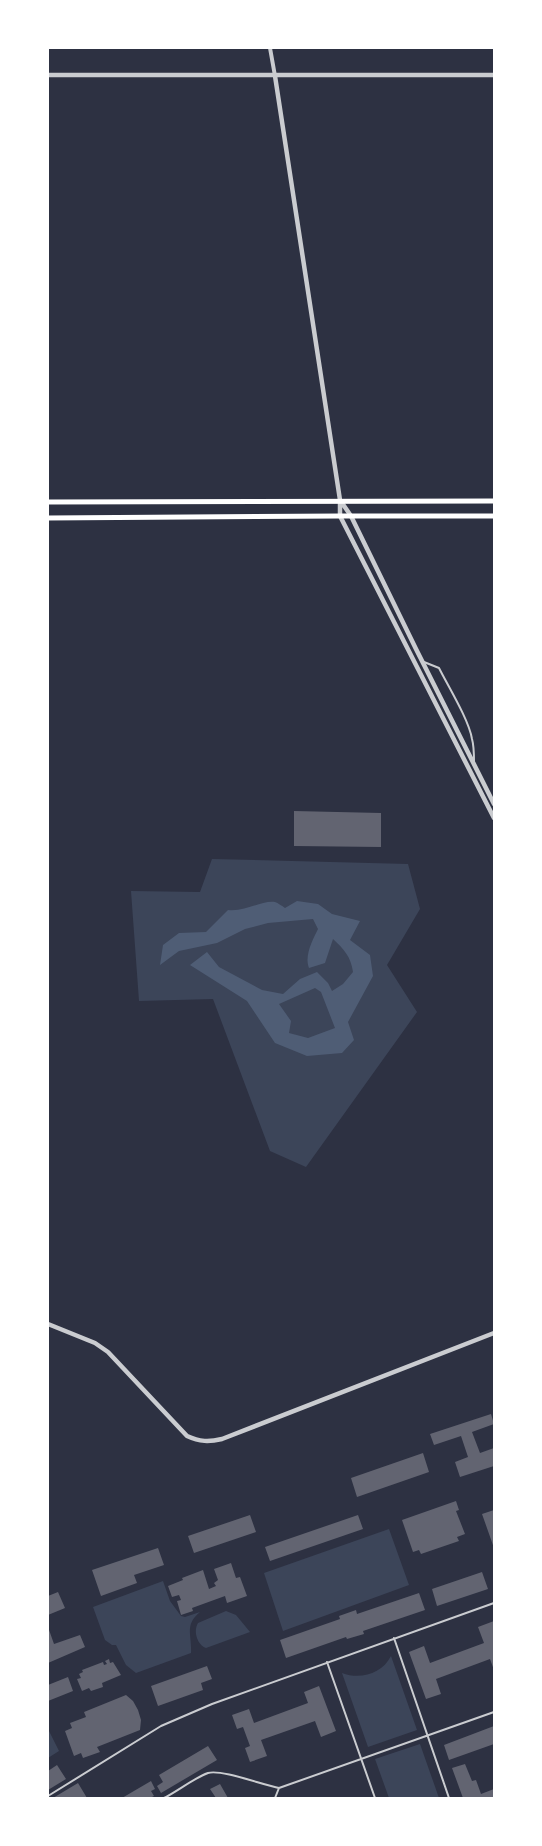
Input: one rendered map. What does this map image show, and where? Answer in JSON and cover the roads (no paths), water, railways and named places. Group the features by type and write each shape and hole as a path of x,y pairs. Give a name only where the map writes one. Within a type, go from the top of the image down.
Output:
{"main road":[{"path":"48,502 494,500"},
{"path":"48,518 494,516"}],"street":[{"path":"270,48 340,500 340,516 494,818"},
{"path":"48,75 494,75"},
{"path":"340,500 351,516 494,804"},
{"path":"48,1324 95,1343 108,1352 186,1436 196,1441 209,1442 222,1439 494,1333"}],"lane":[{"path":"423,662 439,668 469,729 475,764"},
{"path":"48,1796 161,1726 212,1704 494,1603"},
{"path":"394,1638 449,1798"},
{"path":"327,1662 375,1798"},
{"path":"164,1798 208,1773 225,1772 237,1778 279,1788 494,1712"},
{"path":"275,1798 279,1788"}]}
